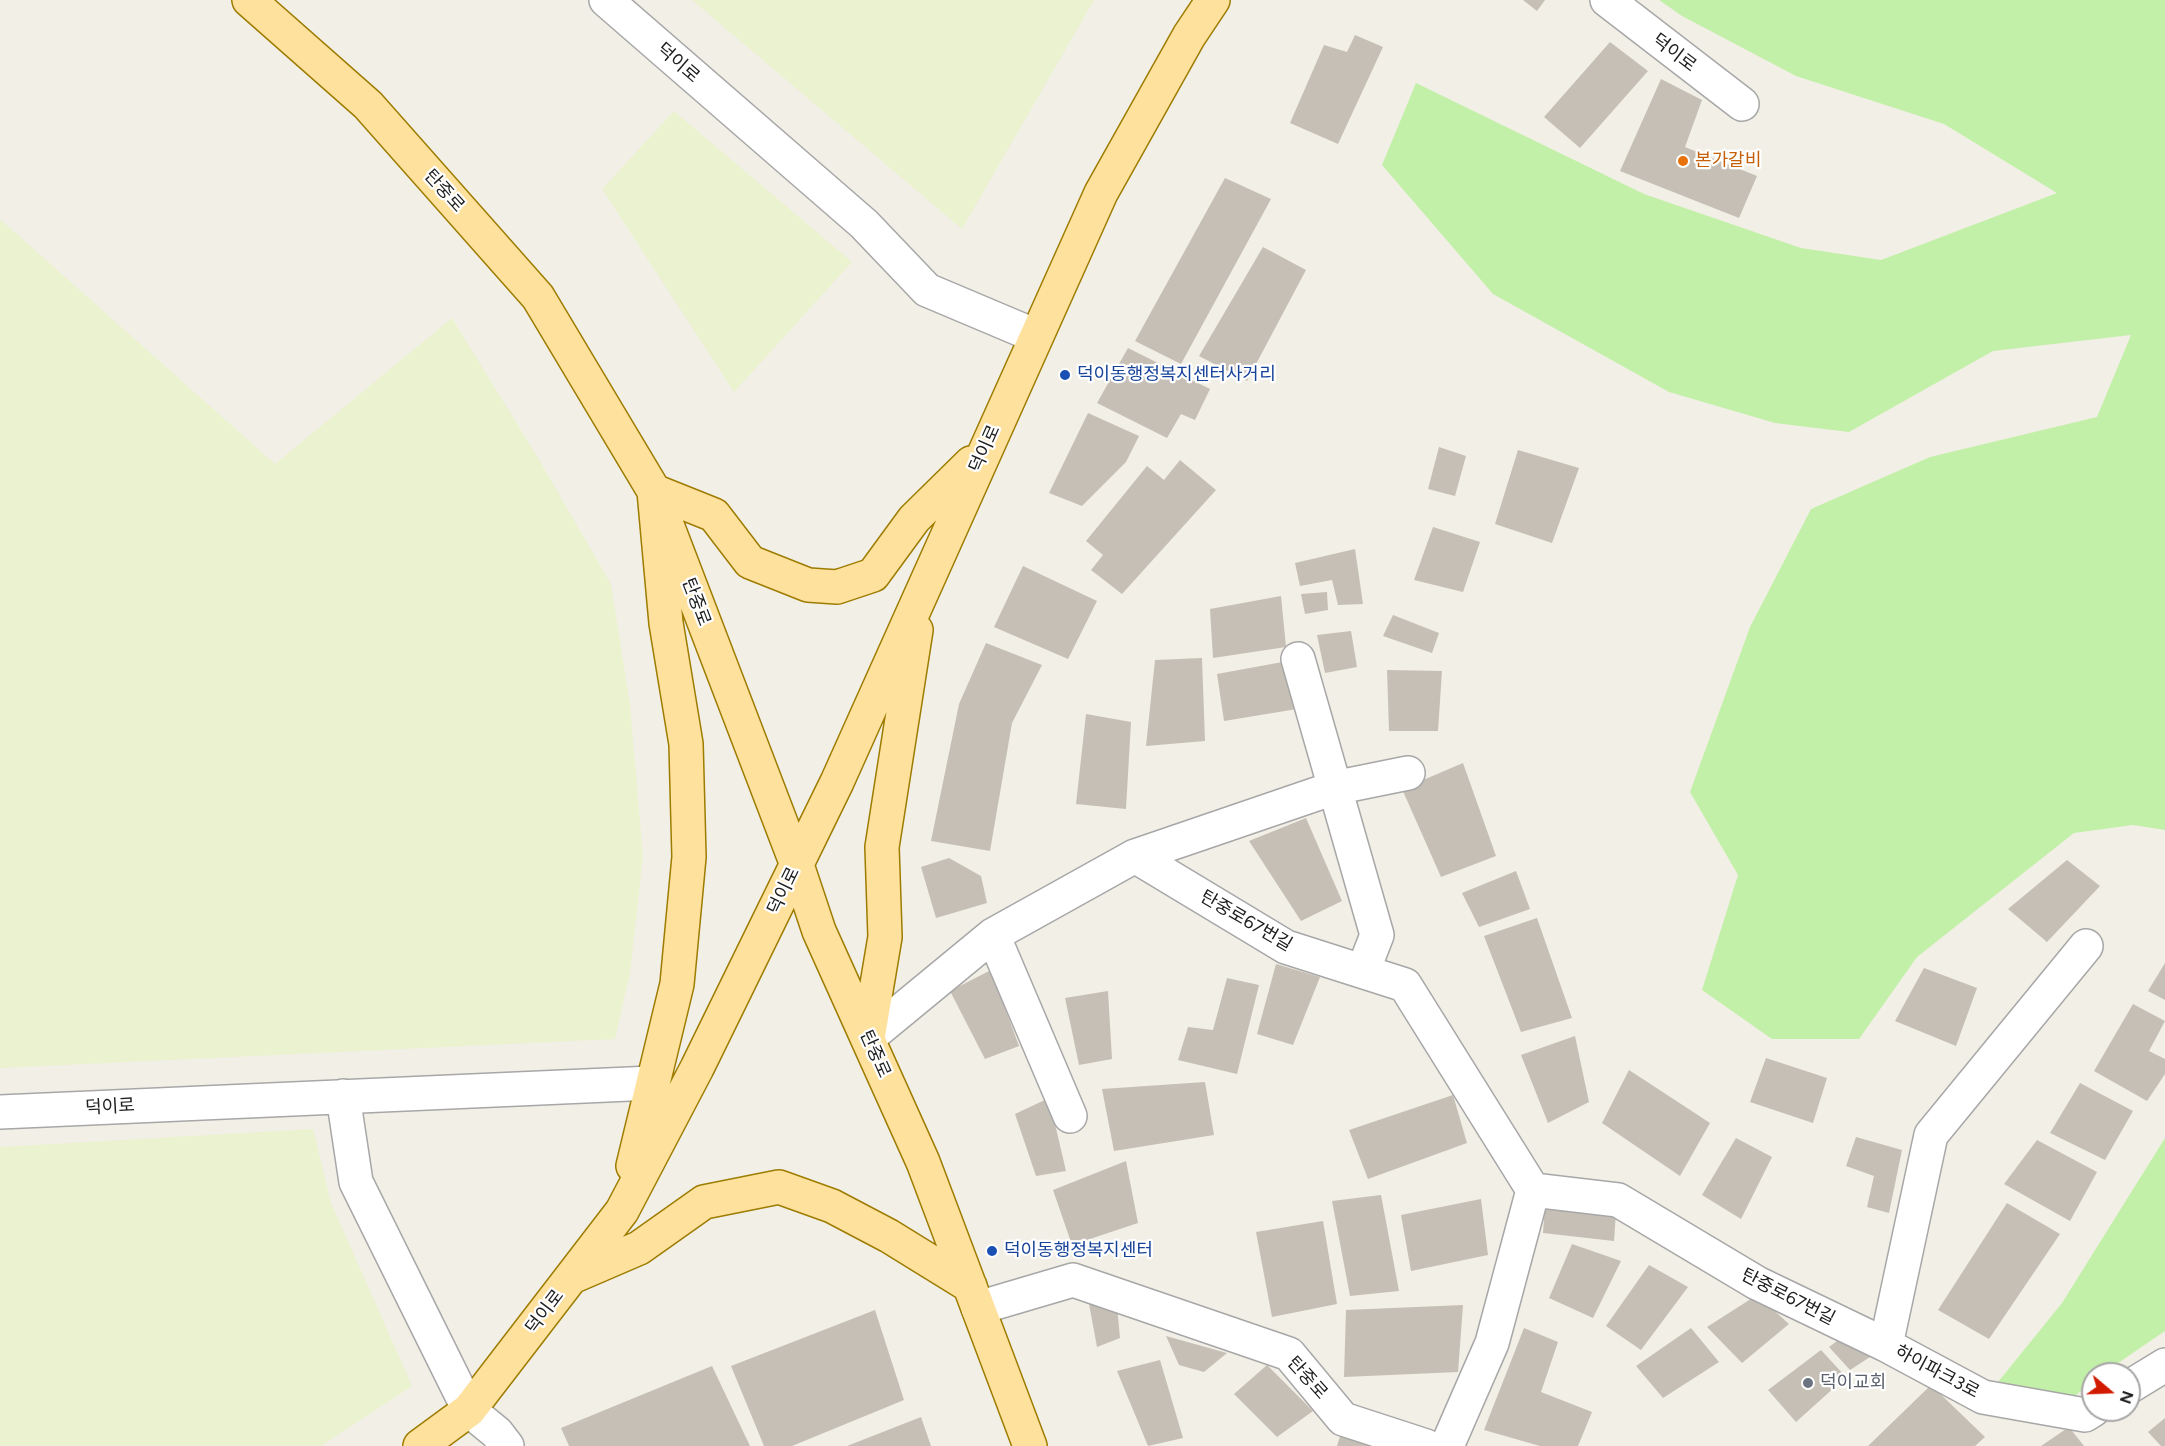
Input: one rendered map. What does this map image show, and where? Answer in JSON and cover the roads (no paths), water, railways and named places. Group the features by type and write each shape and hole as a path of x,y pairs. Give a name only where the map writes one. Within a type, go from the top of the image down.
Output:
{"main road":[{"name":"탄중로","path":"249,0 368,105 538,297 654,491 797,865 819,931 923,1162 1030,1446"},
{"name":"덕이로","path":"420,1446 469,1410 622,1211 698,1068 837,782 1101,193 1189,36 1213,0"},
{"path":"622,1211 677,984 689,857 686,744 666,623 654,491 714,515 750,562 808,585 837,587 873,574 915,519 986,448"},
{"path":"868,1038 885,937 882,847 923,586"},
{"path":"573,1276 639,1248 704,1202 779,1187 832,1206 890,1236 974,1297"}],"street":[{"name":"덕이로","path":"606,0 864,224 927,290 1036,336"},
{"name":"덕이로","path":"1608,0 1742,104"},
{"path":"1298,659 1377,935 1363,971"},
{"path":"868,1038 993,934 1135,856 1334,788 1408,773"},
{"name":"탄중로67번길","path":"1135,856 1286,947 1405,985 1533,1190 1618,1200 1757,1283 1886,1345"},
{"path":"993,934 1070,1116"},
{"path":"1886,1345 1931,1135 2086,946"},
{"name":"덕이로","path":"0,1112 652,1083"},
{"path":"343,1096 356,1182 469,1410 497,1433 507,1446"},
{"path":"1446,1446 1492,1343 1533,1190"},
{"name":"탄중로","path":"974,1297 1073,1280 1289,1354 1344,1419 1426,1446"},
{"name":"하이파크3로","path":"1886,1345 1983,1397 2081,1414"},
{"path":"2141,1380 2165,1365"}],"place":[{"name":"본가갈비","path":"1683,161"},
{"name":"덕이동행정복지센터사거리","path":"1065,375"},
{"name":"덕이동행정복지센터","path":"992,1251"},
{"name":"덕이교회","path":"1808,1383"}]}
